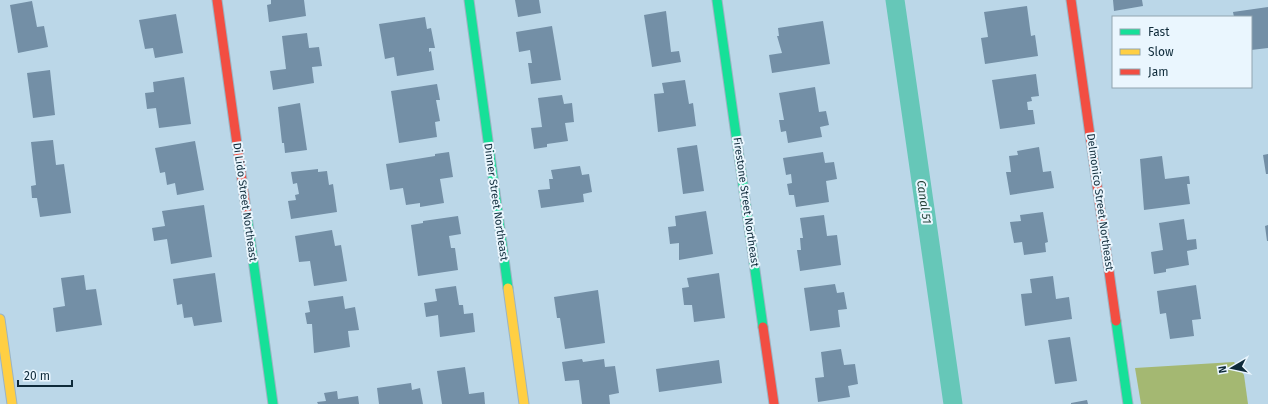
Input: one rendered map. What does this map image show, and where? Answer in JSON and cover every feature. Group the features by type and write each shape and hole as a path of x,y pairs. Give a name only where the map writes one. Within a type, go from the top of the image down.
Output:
{"street":[{"name":"Di Lido Street Northeast","path":"217,0 273,404"},
{"name":"Dinner Street Northeast","path":"469,0 524,404"},
{"name":"Firestone Street Northeast","path":"717,0 774,404"},
{"name":"Delmonico Street Northeast","path":"1071,0 1128,404"},
{"path":"0,319 12,404"}],"green space":[{"path":"1234,362 1244,375 1248,404 1141,404 1135,368"}],"building":[{"path":"271,0 304,0 306,16 269,22 267,5 271,4"},
{"path":"515,0 539,0 541,13 518,17"},
{"path":"1113,0 1142,0 1143,6 1114,11"},
{"path":"32,1 37,27 44,26 48,47 18,53 10,5"},
{"path":"1027,6 1031,36 1035,35 1038,56 985,64 981,38 988,37 984,12"},
{"path":"1268,7 1268,48 1252,50 1252,16 1234,16 1233,12"},
{"path":"666,11 671,52 679,51 681,62 652,67 644,15"},
{"path":"176,14 183,53 155,58 153,48 145,49 139,20"},
{"path":"425,17 427,29 431,28 435,48 429,48 429,52 431,51 434,70 397,76 394,57 385,59 379,24"},
{"path":"823,21 830,64 772,73 769,55 782,53 777,36 779,36 778,28"},
{"path":"552,26 561,80 531,84 528,63 532,63 530,50 519,52 516,32"},
{"path":"307,33 309,48 319,47 322,66 312,67 314,83 273,90 270,71 286,69 282,36"},
{"path":"50,70 55,115 33,118 27,73"},
{"path":"1036,74 1039,96 1031,97 1032,101 1027,102 1028,110 1033,110 1035,124 1000,129 992,80"},
{"path":"184,77 191,124 159,128 156,108 147,109 145,93 154,92 153,82"},
{"path":"685,80 689,104 693,103 696,126 658,132 654,94 664,93 662,83"},
{"path":"437,84 440,100 436,100 440,121 435,122 437,137 399,143 391,91"},
{"path":"815,87 819,112 826,111 829,125 820,127 822,137 788,143 786,131 781,132 779,120 784,120 779,93"},
{"path":"562,95 564,104 572,103 574,122 565,123 568,141 547,144 547,147 534,149 531,128 542,127 538,98"},
{"path":"300,103 307,150 285,153 284,143 282,143 278,107"},
{"path":"53,140 56,165 64,164 71,213 40,217 37,198 32,198 31,186 36,185 31,142"},
{"path":"195,141 204,190 177,195 175,183 167,185 165,172 160,173 155,148"},
{"path":"697,145 704,191 683,194 677,148"},
{"path":"1039,147 1043,172 1051,171 1054,188 1010,195 1006,172 1011,172 1009,156 1018,155 1017,151"},
{"path":"449,152 453,177 440,179 444,203 420,207 420,203 406,205 403,188 390,190 386,164 435,156 435,154"},
{"path":"823,152 825,163 834,162 837,179 826,181 829,202 796,207 794,195 789,195 787,184 792,183 791,174 786,175 783,158"},
{"path":"1268,154 1268,174 1266,174 1263,155"},
{"path":"1162,156 1165,179 1189,176 1190,184 1187,184 1190,204 1144,210 1140,159"},
{"path":"580,166 582,175 589,174 592,192 583,194 584,202 541,208 538,190 550,189 549,179 553,179 551,170"},
{"path":"318,169 318,172 327,171 329,185 333,184 337,212 291,219 288,201 296,200 295,195 299,194 297,183 293,184 291,172"},
{"path":"204,205 212,257 171,264 167,239 154,241 152,228 165,226 162,211"},
{"path":"706,211 713,254 679,260 679,243 670,244 668,227 676,226 675,216"},
{"path":"1043,212 1048,242 1045,243 1046,252 1024,255 1022,242 1014,243 1010,222 1021,221 1020,215"},
{"path":"824,215 827,236 837,235 841,265 800,271 797,250 801,250 800,238 803,238 800,218"},
{"path":"458,216 461,234 449,236 451,248 455,248 458,270 418,276 411,225 423,223 423,221"},
{"path":"1184,219 1187,240 1196,239 1197,249 1187,251 1189,265 1166,269 1166,272 1154,274 1151,252 1163,250 1159,223"},
{"path":"1268,225 1268,241 1267,241 1265,226"},
{"path":"332,230 335,246 341,245 347,281 314,286 310,261 299,262 295,236"},
{"path":"215,273 222,322 194,326 192,317 184,318 182,304 177,305 173,279"},
{"path":"719,273 725,318 694,322 692,305 684,305 682,288 689,287 687,278"},
{"path":"84,275 86,290 96,289 102,325 56,332 53,308 65,306 61,278"},
{"path":"1053,276 1056,299 1069,297 1072,319 1025,326 1021,294 1032,293 1030,279"},
{"path":"835,284 837,293 844,292 847,309 838,310 840,327 810,331 804,288"},
{"path":"1196,285 1201,319 1192,320 1194,336 1170,339 1166,313 1160,314 1157,291"},
{"path":"456,286 459,305 463,305 464,314 473,313 475,332 440,337 438,315 426,317 424,303 437,301 435,289"},
{"path":"598,290 605,343 565,349 560,318 557,318 554,297"},
{"path":"343,296 345,309 355,307 359,330 348,331 350,347 314,353 312,324 307,324 305,313 310,312 308,301"},
{"path":"1070,337 1077,381 1055,384 1048,340"},
{"path":"841,349 844,365 855,364 858,384 848,386 850,397 818,402 815,378 824,377 821,352"},
{"path":"582,359 583,362 604,359 605,367 615,366 619,393 609,395 610,404 582,404 579,380 565,381 562,362"},
{"path":"719,360 722,383 659,392 656,369"},
{"path":"465,367 469,394 484,392 485,404 442,404 437,371"},
{"path":"411,383 412,390 420,388 423,404 379,404 377,388"},
{"path":"337,391 338,399 358,396 359,404 318,404 317,402 326,401 324,393"},
{"path":"1087,400 1088,404 1071,404 1071,403"}],"waterway":[{"name":"Canal 51","path":"895,0 953,404"}],"traffic: fast":[{"path":"469,0 508,288"},
{"path":"717,0 763,327"},
{"path":"247,216 273,404"},
{"path":"1116,321 1128,404"}],"traffic: slow":[{"path":"508,288 524,404"},
{"path":"0,319 12,404"}],"traffic: jam":[{"path":"217,0 247,216"},
{"path":"1071,0 1116,321"},
{"path":"763,327 774,404"}]}
